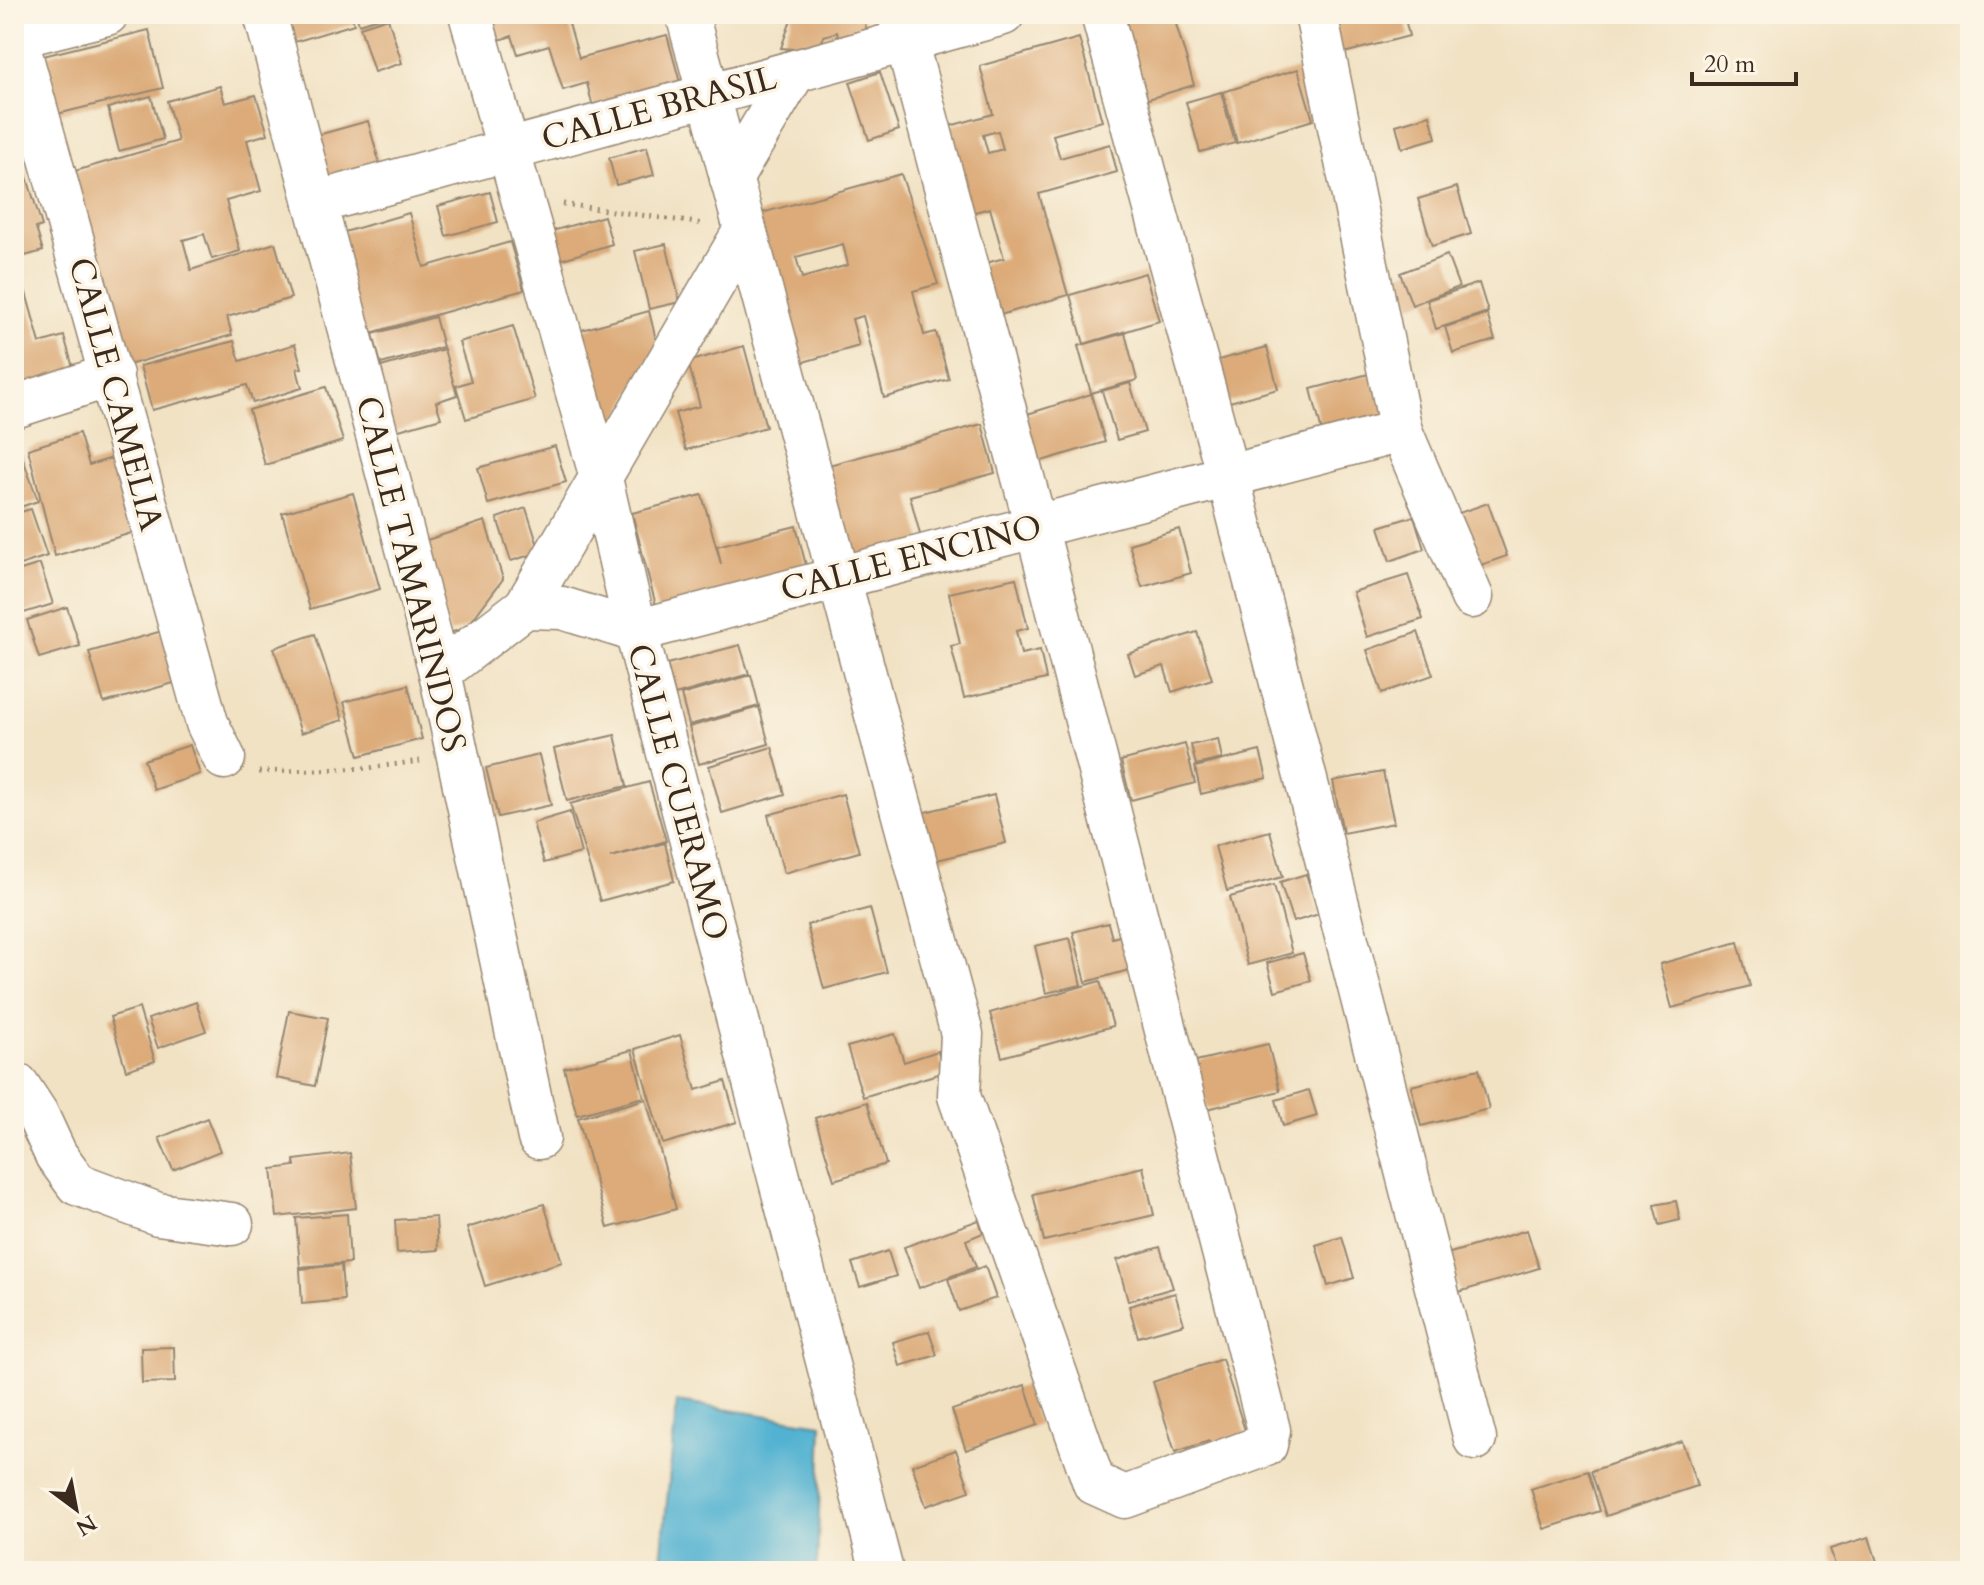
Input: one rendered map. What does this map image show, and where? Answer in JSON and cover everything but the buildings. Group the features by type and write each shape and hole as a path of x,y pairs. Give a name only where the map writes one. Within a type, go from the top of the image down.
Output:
{"street":[{"path":"15,33 107,14"},
{"name":"CALLE TAMARINDOS","path":"265,14 440,672 539,1138"},
{"name":"CALLE CUERAMO","path":"470,14 600,474 636,631 882,1571"},
{"path":"687,14 962,1034 959,1096 1094,1483 1125,1497 1266,1445 1269,1430 1036,526 903,27"},
{"name":"CALLE BRASIL","path":"315,203 795,71 903,27 1003,14"},
{"path":"1102,14 1228,476 1475,1439"},
{"path":"1316,14 1401,431 1472,597"},
{"name":"CALLE CAMELIA","path":"15,33 207,723 224,758"},
{"path":"731,179 795,71"},
{"path":"440,672 525,607 745,230"},
{"path":"14,407 112,375"},
{"name":"CALLE ENCINO","path":"636,631 1401,431"},
{"path":"525,607 562,608 636,631"},
{"path":"14,1085 18,1085 37,1114 56,1155 77,1184 158,1214 232,1224"}],"path":[{"path":"521,198 745,230"},
{"path":"224,758 265,775 369,768 457,756"}],"water":[{"path":"677,1402 822,1424 817,1571 660,1571"}]}
